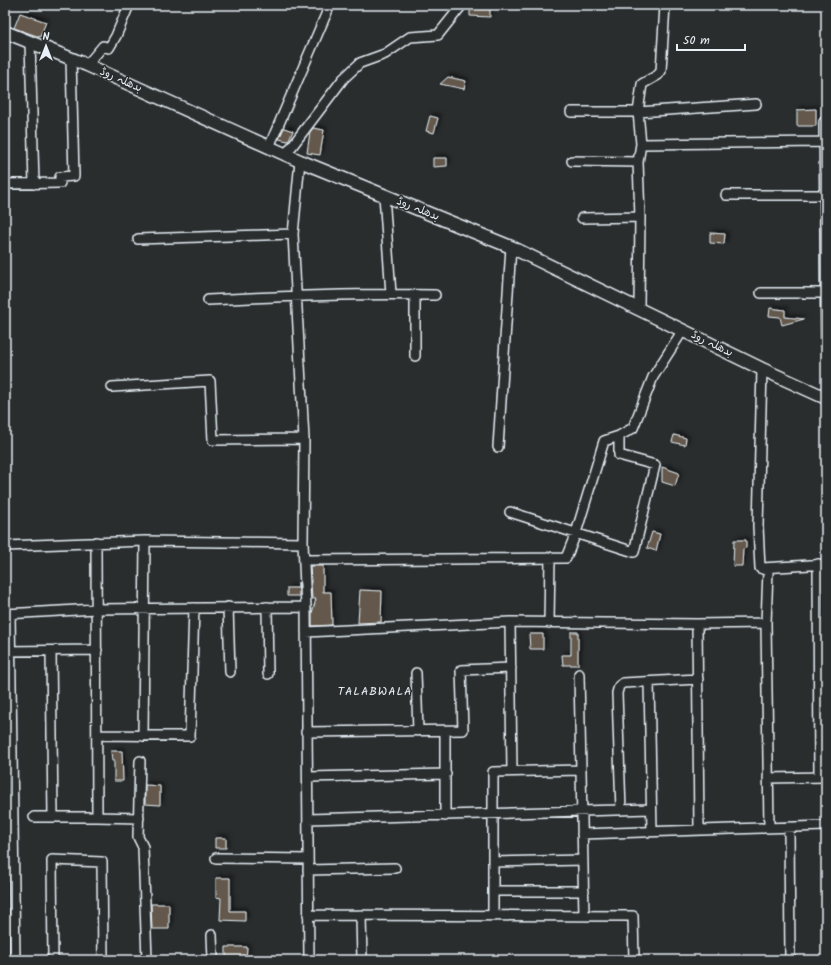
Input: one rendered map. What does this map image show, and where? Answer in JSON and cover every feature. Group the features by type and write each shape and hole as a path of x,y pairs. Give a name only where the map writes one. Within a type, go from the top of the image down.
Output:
{"main road":[{"name":"بدھلہ روڈ","path":"5,32 87,65 269,147 511,247 762,369 826,398"}],"street":[{"path":"87,65 103,46 109,48 116,36 129,5"},
{"path":"269,147 330,5"},
{"path":"286,154 343,79 360,63 385,54 410,37 438,35 462,5"},
{"path":"639,308 640,217 638,162 641,144 638,112 642,84 658,75 661,71 665,5"},
{"path":"30,42 34,184"},
{"path":"5,184 60,183 60,177 74,176 71,59"},
{"path":"571,112 638,112 756,104"},
{"path":"824,122 826,195 826,346"},
{"path":"641,144 824,142"},
{"path":"300,160 293,234 304,439 302,543 306,606 309,960"},
{"path":"572,161 638,162"},
{"path":"384,195 391,294"},
{"path":"726,195 826,195"},
{"path":"582,218 640,217"},
{"path":"138,239 293,234"},
{"path":"498,447 511,247"},
{"path":"761,294 826,293"},
{"path":"208,300 296,295 435,295"},
{"path":"415,295 415,356"},
{"path":"304,560 566,558 576,533 604,441 619,436 633,428 653,377 683,330"},
{"path":"760,568 758,526 762,369"},
{"path":"112,387 210,381 213,440 304,439"},
{"path":"510,512 634,552 655,465 619,455 619,436"},
{"path":"5,546 145,541 302,543"},
{"path":"143,736 143,608 145,541"},
{"path":"96,542 98,735 97,817"},
{"path":"549,623 550,557"},
{"path":"760,568 822,564 823,777 768,778"},
{"path":"760,568 768,571 766,623 768,827"},
{"path":"15,960 8,614 96,608 306,606"},
{"path":"228,607 230,672"},
{"path":"267,607 268,674"},
{"path":"98,735 190,736 194,608"},
{"path":"306,632 510,622 697,624 766,623"},
{"path":"510,622 512,772"},
{"path":"697,624 699,830"},
{"path":"51,650 53,817"},
{"path":"8,651 97,650"},
{"path":"306,732 463,730 461,670 511,668"},
{"path":"416,673 418,731"},
{"path":"579,674 584,916"},
{"path":"621,810 617,693 619,686 623,683 698,680"},
{"path":"648,682 652,831"},
{"path":"445,731 445,816"},
{"path":"140,761 138,837 143,847 147,960"},
{"path":"493,916 493,772 581,770"},
{"path":"308,777 446,774"},
{"path":"308,819 651,809"},
{"path":"34,817 139,818"},
{"path":"582,834 826,826"},
{"path":"789,827 790,960"},
{"path":"216,858 308,859"},
{"path":"53,960 52,860 102,862 103,960"},
{"path":"493,862 583,860"},
{"path":"308,870 395,868"},
{"path":"493,891 584,891"},
{"path":"308,915 633,916 634,960"},
{"path":"361,916 362,960"},
{"path":"212,935 213,960"}],"building":[{"path":"470,5 490,5 490,17 470,16"},
{"path":"20,13 46,22 40,37 14,28"},
{"path":"448,77 466,81 464,89 440,84"},
{"path":"816,109 816,126 797,126 797,110"},
{"path":"430,116 438,118 434,133 426,131"},
{"path":"284,128 293,131 288,141 279,139"},
{"path":"313,128 324,130 320,155 307,153 310,132"},
{"path":"433,158 447,158 447,166 433,167"},
{"path":"710,233 725,234 724,244 710,243"},
{"path":"770,308 785,310 785,317 804,319 782,325 780,317 769,316"},
{"path":"674,435 686,438 685,445 672,442"},
{"path":"662,467 679,473 675,486 662,482"},
{"path":"652,532 660,534 656,551 647,548"},
{"path":"734,540 746,540 746,548 743,549 742,566 733,566"},
{"path":"310,566 323,566 323,592 331,592 332,625 312,626 312,613 316,599 312,599"},
{"path":"298,582 299,596 287,596 287,588 298,588"},
{"path":"360,590 382,591 381,622 358,623"},
{"path":"571,632 578,632 578,665 563,665 562,655 571,655"},
{"path":"529,634 543,634 543,649 530,649"},
{"path":"111,751 122,751 123,781 114,781 114,761 112,761"},
{"path":"145,785 160,786 160,805 145,804"},
{"path":"215,838 226,838 226,848 215,848"},
{"path":"216,878 230,878 230,911 245,911 245,921 220,920 221,898 216,897"},
{"path":"151,904 169,904 169,929 152,929"},
{"path":"226,947 247,947 246,960 226,960"}],"district":[{"name":"TALABWALA","path":"375,691"}]}
